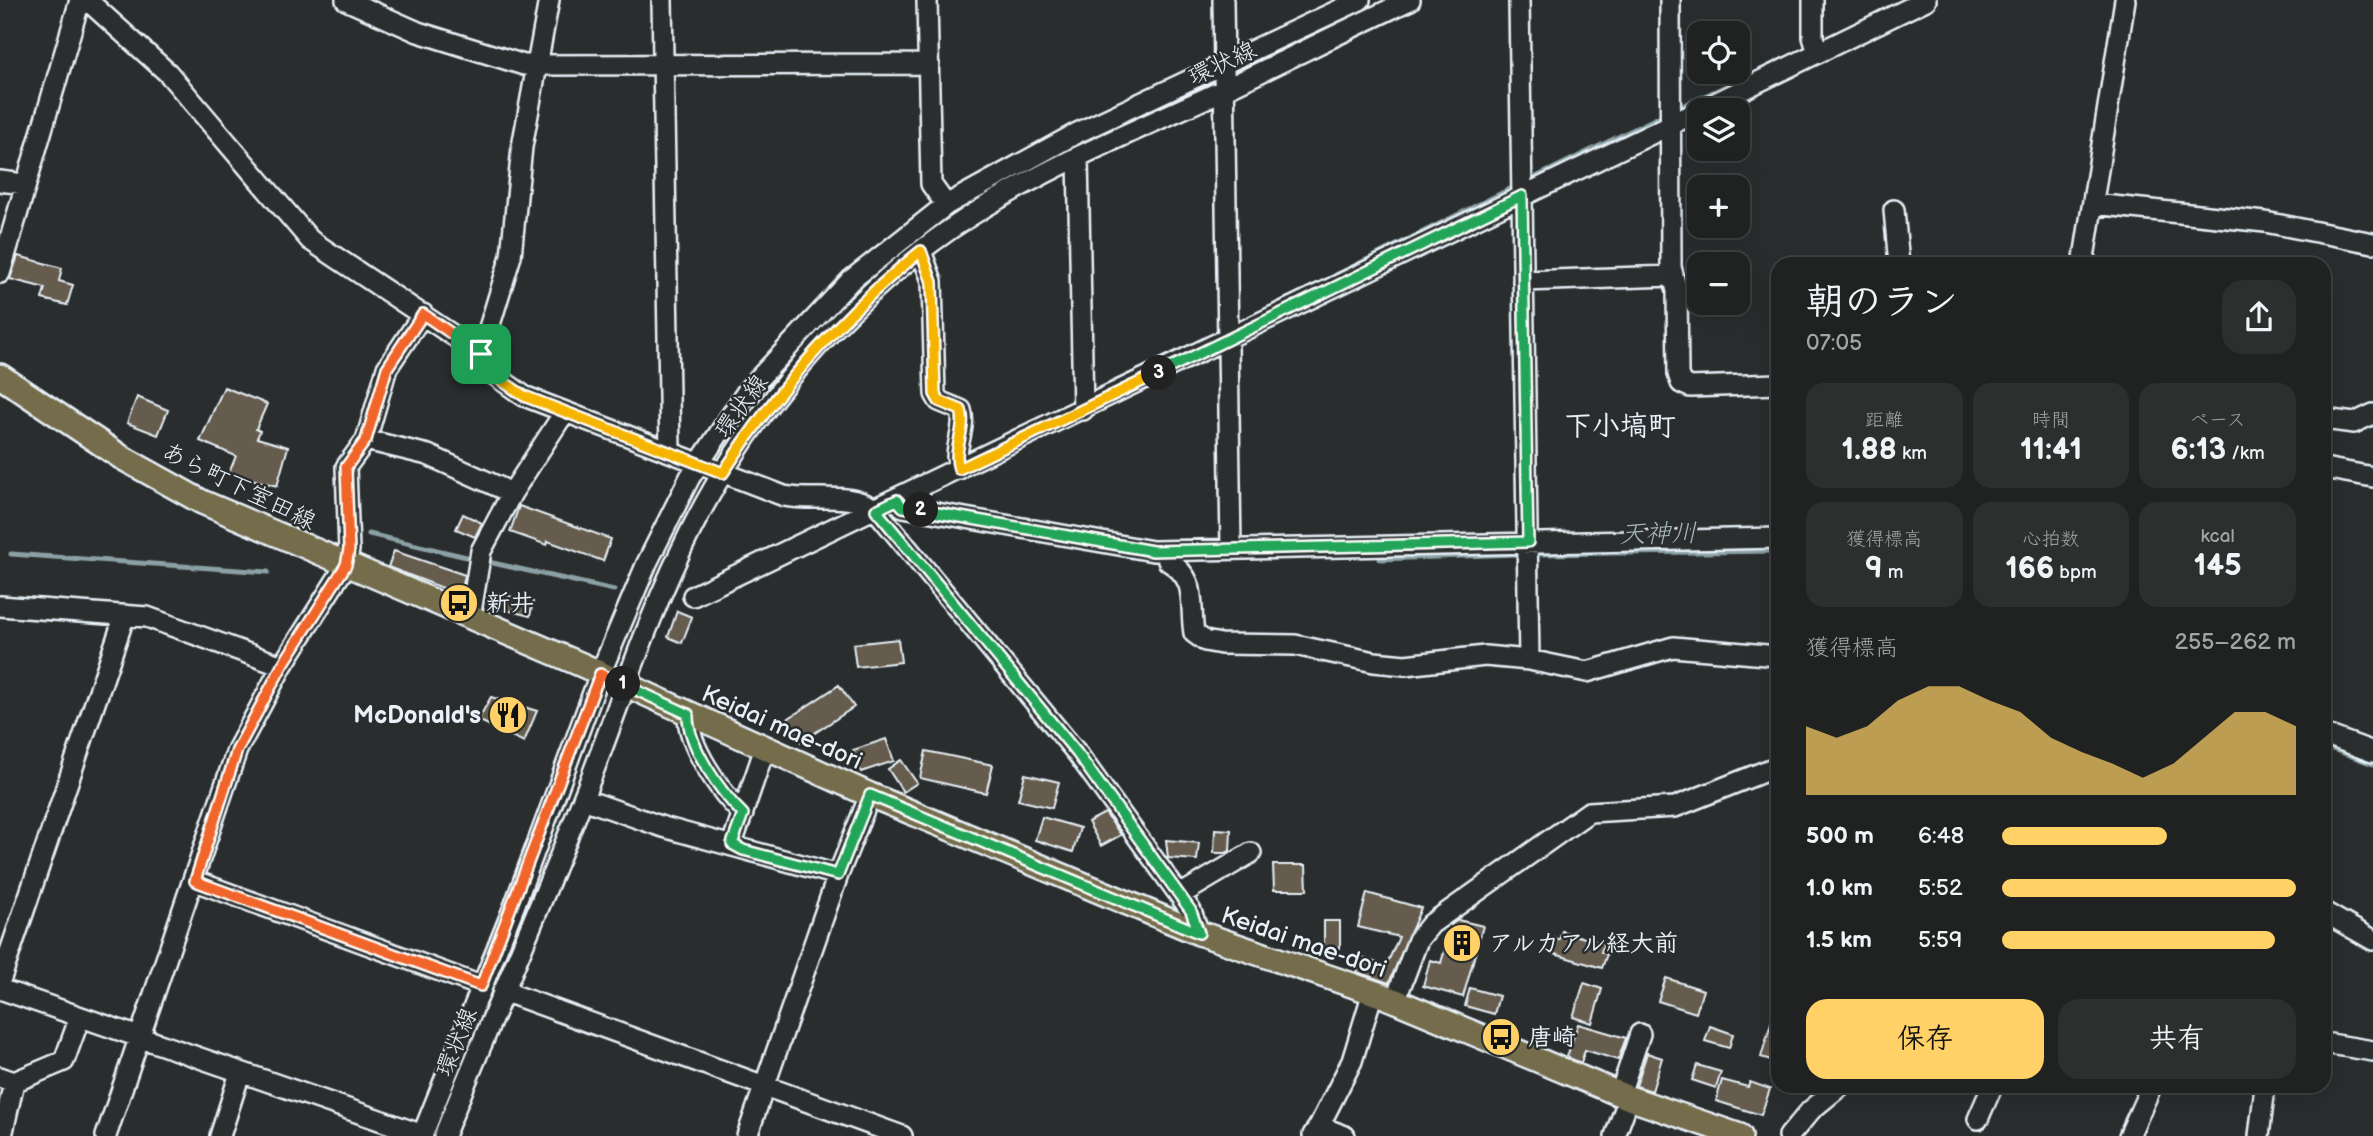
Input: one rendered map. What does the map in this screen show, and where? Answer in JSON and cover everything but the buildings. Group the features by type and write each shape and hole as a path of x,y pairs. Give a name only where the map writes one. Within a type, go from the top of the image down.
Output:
{"main road":[{"name":"あら町下室田線","path":"0,376 121,457 202,502 625,685"},
{"name":"Keidai mae-dori","path":"625,685 870,795 1199,933 1395,1000 1625,1096 1740,1136"}],"street":[{"path":"346,0 431,37 537,66 929,64"},
{"path":"392,21 394,0"},
{"path":"549,0 522,147 511,256 481,354 485,367 500,381 524,396 783,496 799,499 851,498 863,501 876,510 1077,753 1180,895 1196,919 1199,933"},
{"path":"662,0 670,451"},
{"path":"927,0 931,184 946,205"},
{"path":"1223,0 1231,549"},
{"name":"環状線","path":"423,1136 600,674 647,564 698,463 748,390 851,280 946,205 1077,133 1360,0"},
{"name":"環状線","path":"444,1136 583,799 625,685 680,554 723,473 768,405 862,302 921,251 1002,196 1078,156 1410,0"},
{"path":"1520,0 1529,660"},
{"path":"1670,0 1672,276 1677,291 1678,374 1681,383 1690,387 1771,384"},
{"path":"1813,0 1813,37 1818,53"},
{"path":"1726,98 1926,0"},
{"path":"2084,257 2125,0"},
{"path":"0,273 79,1 168,73 300,230 481,354"},
{"path":"693,596 897,500 1687,117"},
{"path":"1078,156 1083,410"},
{"path":"0,181 24,184"},
{"path":"2094,204 2265,222 2373,243"},
{"path":"1894,210 1898,257"},
{"path":"921,251 932,282 935,394 939,401 961,410 963,417 955,456 959,469"},
{"path":"1523,281 1672,276"},
{"path":"106,1136 195,881 237,750 282,666 346,565 349,550 346,467 366,440 387,368 423,314"},
{"path":"470,618 481,551 512,493 564,413"},
{"path":"2331,420 2354,423 2373,415"},
{"path":"366,440 428,455 512,493"},
{"path":"2331,469 2373,477"},
{"path":"897,500 903,507 1034,532 1166,551 1771,538"},
{"path":"1166,551 1168,561 1185,574 1191,585 1194,633 1205,641 1239,646 1295,645 1374,662 1405,665 1485,656 1529,660 1587,672 1673,647 1771,655"},
{"path":"0,606 147,617 282,666"},
{"path":"0,981 125,615"},
{"path":"688,714 688,727 695,747 732,804 743,814"},
{"path":"2331,737 2373,752"},
{"path":"734,845 765,748"},
{"path":"1395,1000 1418,940 1431,923 1589,813 1675,807 1771,769"},
{"path":"747,1136 838,875 870,795"},
{"path":"583,799 663,827 838,875"},
{"path":"1180,895 1251,853"},
{"path":"195,881 481,986"},
{"path":"2331,916 2373,940"},
{"path":"0,989 423,1136"},
{"path":"503,990 764,1088 855,1128 902,1136"},
{"path":"1345,1136 1316,1131 1352,1061 1373,992"},
{"path":"2,1136 7,1080 64,1061 80,1017"},
{"path":"1615,1136 1640,1034"},
{"path":"2331,1044 2373,1051"},
{"path":"219,1136 240,1073"},
{"path":"1789,1136 1811,1110 1832,1093"},
{"path":"1978,1119 1989,1093"},
{"path":"2129,1136 2148,1093"},
{"path":"2259,1136 2264,1093"}],"waterway":[{"path":"1676,109 1772,65"},
{"path":"1528,181 1667,113"},
{"path":"1336,275 1516,186"},
{"path":"1088,394 1155,363"},
{"path":"369,534 475,559"},
{"name":"天神川","path":"1538,554 1771,551"},
{"path":"11,554 268,572"},
{"name":"天神川","path":"1380,559 1517,554"},
{"path":"484,561 614,590"},
{"name":"天神川","path":"2331,749 2373,764"}],"place":[{"name":"新井","path":"459,603"},
{"name":"McDonald's","path":"508,715"},
{"name":"アルカアル経大前","path":"1462,943"},
{"name":"唐崎","path":"1501,1037"}],"district":[{"name":"下小塙町","path":"1620,425"}],"route":[{"path":"1522,196 1528,542 1153,551 903,507 897,500 876,510 1077,753 1191,911 1199,933 870,795 838,875 743,850 732,844 743,814 732,804 695,747 688,727 688,714 600,674 515,904 481,986 195,881 237,750 282,666 346,565 349,550 346,467 366,440 387,368 423,314 481,354 482,362 489,372 524,396 723,473 768,405 828,336 862,302 921,251 932,282 935,394 939,401 961,410 963,417 955,456 959,469 1522,196"}]}
